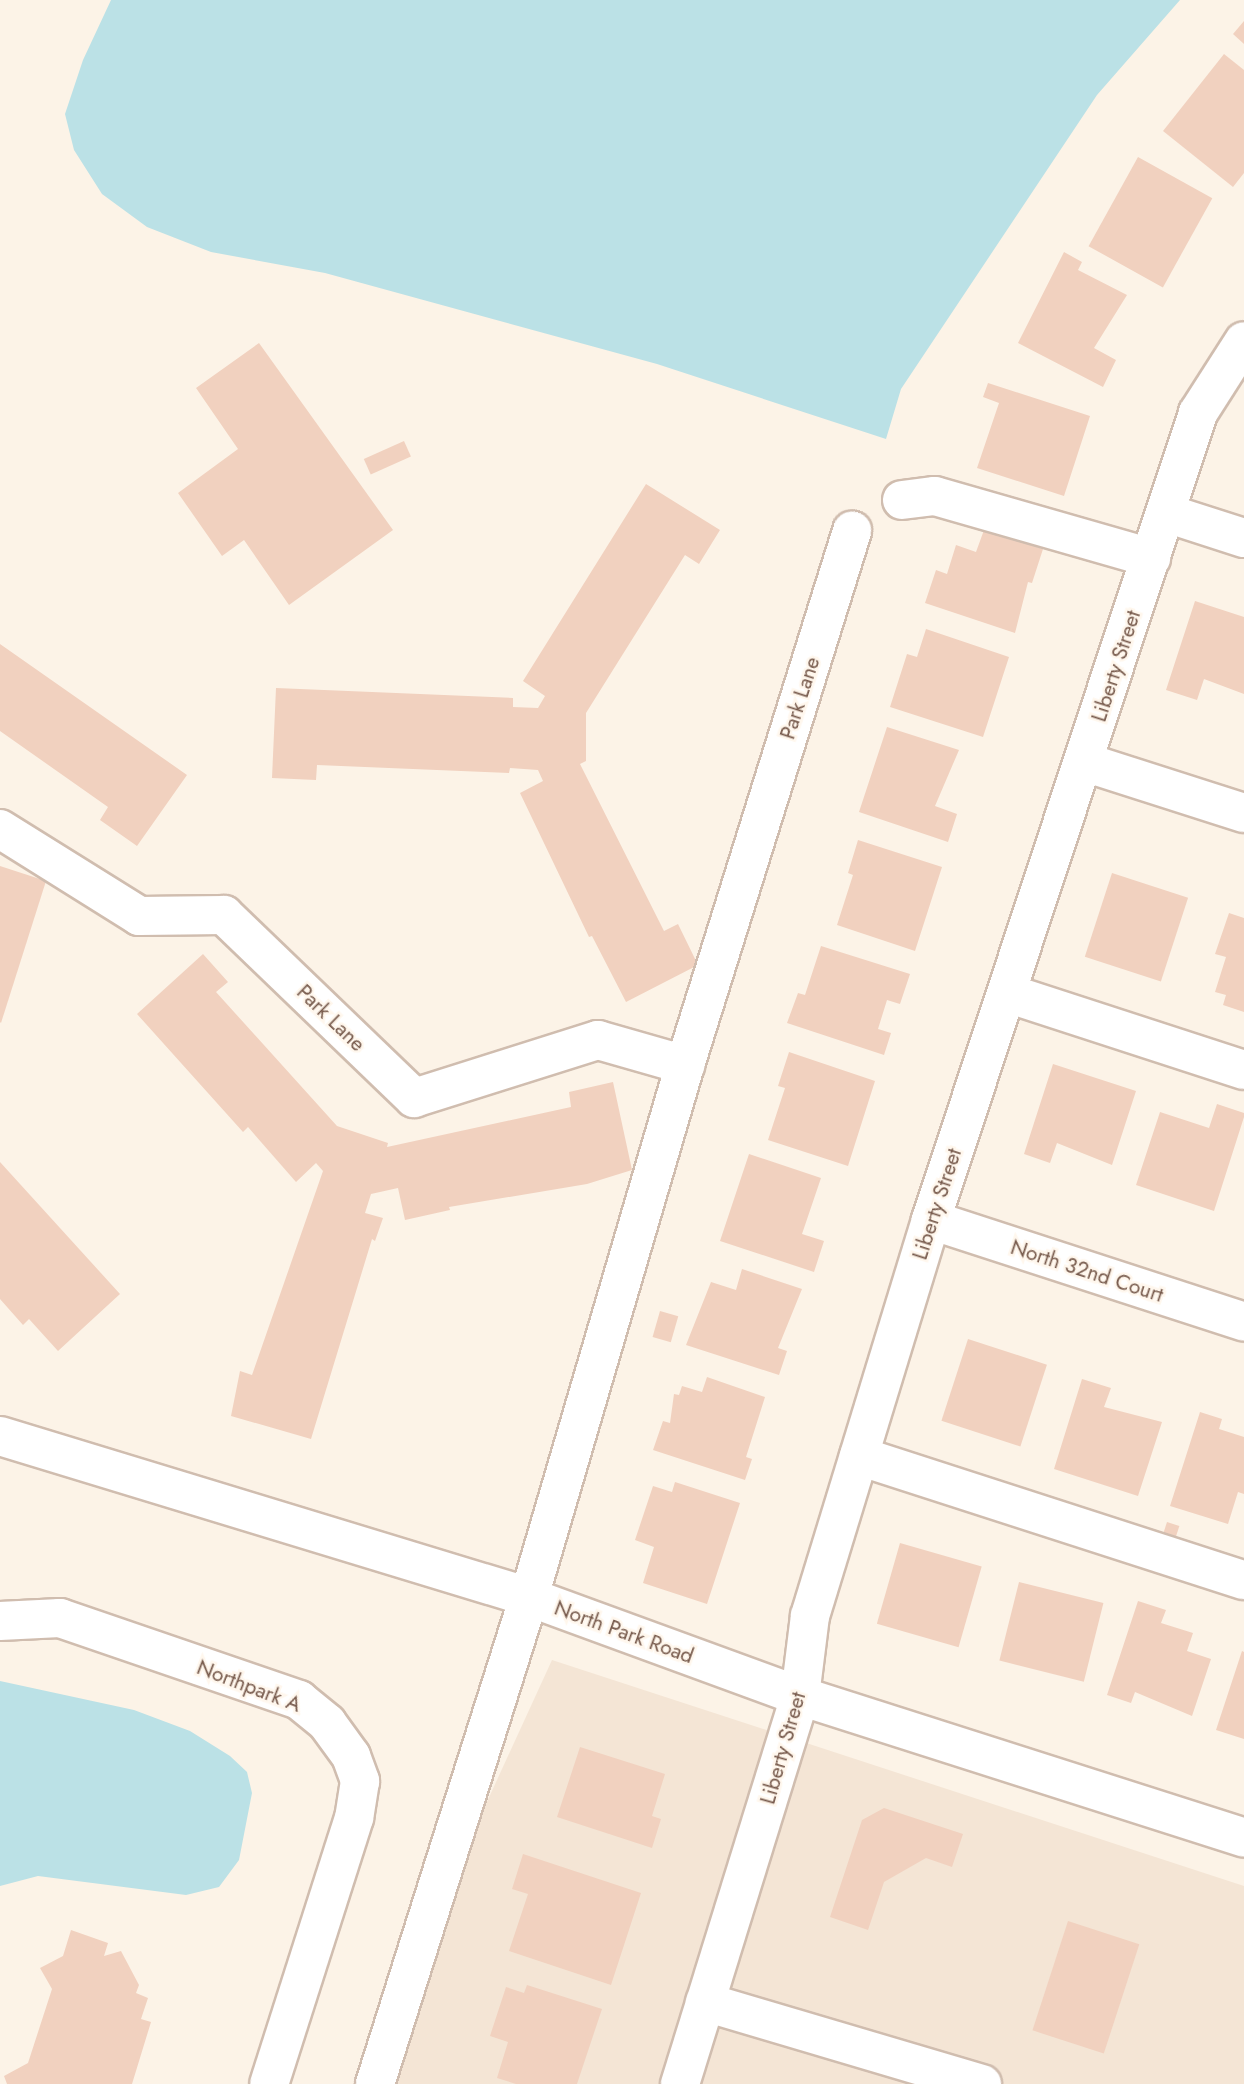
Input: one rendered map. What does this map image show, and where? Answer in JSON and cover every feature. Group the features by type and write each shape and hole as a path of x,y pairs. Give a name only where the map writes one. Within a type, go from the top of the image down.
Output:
{"street":[{"name":"Liberty Street","path":"680,2084 800,1696 810,1616 930,1220 1198,413 1244,341"},
{"path":"902,500 935,496 1151,558"},
{"path":"1166,513 1244,538"},
{"name":"Park Lane","path":"375,2084 529,1597 685,1065 852,531"},
{"path":"1084,762 1244,813"},
{"name":"Park Lane","path":"0,829 139,916 225,915 414,1098 598,1040 685,1065"},
{"path":"1007,993 1244,1070"},
{"name":"North 32nd Court","path":"930,1220 1244,1322"},
{"name":"North Park Road","path":"0,1436 529,1597 800,1696 1244,1838"},
{"path":"859,1456 1244,1580"},
{"name":"Northpark A","path":"0,1621 60,1618 299,1700 327,1723 351,1756 360,1781 354,1818 269,2084"},
{"path":"705,2002 982,2084"}],"shaded area":[{"path":"552,1660 1244,1886 1244,2084 385,2084 436,1913"}],"water":[{"path":"111,0 1180,0 1097,95 901,389 886,439 657,364 325,273 211,252 147,227 102,194 74,150 65,114 83,60"},
{"path":"0,1681 134,1710 190,1731 230,1756 247,1772 252,1793 239,1860 219,1887 186,1895 38,1876 0,1886"}],"building":[{"path":"1244,21 1244,44 1233,34"},
{"path":"1224,54 1244,70 1244,173 1233,187 1163,131"},
{"path":"1138,157 1212,198 1163,287 1089,246"},
{"path":"1064,252 1082,262 1078,270 1127,295 1094,348 1116,360 1103,387 1018,343"},
{"path":"259,343 393,530 289,605 244,540 222,556 178,493 238,449 196,388"},
{"path":"988,383 1090,416 1064,496 977,468 999,403 983,397"},
{"path":"404,441 411,457 371,474 364,459"},
{"path":"646,484 720,530 699,564 685,555 586,713 586,761 580,764 664,931 678,924 698,965 626,1002 592,936 589,937 520,793 543,781 538,770 510,768 509,773 317,765 316,780 272,778 276,688 513,698 513,707 538,708 545,696 523,681"},
{"path":"984,530 1043,549 1032,583 1028,582 1015,633 925,603 936,570 947,574 956,545 976,552"},
{"path":"1195,601 1244,617 1244,694 1204,679 1197,700 1166,690"},
{"path":"926,629 1009,657 983,737 890,707 907,654 917,657"},
{"path":"0,644 187,775 137,846 100,820 108,807 0,731"},
{"path":"887,727 959,750 935,806 957,814 948,842 859,812"},
{"path":"858,840 942,867 915,951 837,925 853,875 848,873"},
{"path":"0,866 46,881 1,1023 0,1022"},
{"path":"1112,873 1188,898 1161,981 1085,957"},
{"path":"1229,913 1244,918 1244,1012 1223,1005 1226,995 1215,992 1226,957 1215,954"},
{"path":"821,946 910,974 900,1004 887,1000 878,1029 891,1033 884,1055 787,1023 798,993 805,995"},
{"path":"203,954 228,982 216,992 337,1126 388,1143 387,1147 571,1107 569,1092 613,1082 632,1170 587,1184 449,1207 450,1210 405,1220 398,1188 371,1194 365,1213 383,1218 375,1241 372,1239 311,1439 231,1416 240,1371 252,1375 323,1171 316,1163 296,1182 248,1127 243,1132 137,1014"},
{"path":"789,1052 875,1081 848,1166 768,1140 785,1088 778,1086"},
{"path":"1053,1064 1136,1091 1112,1165 1057,1143 1050,1163 1024,1154"},
{"path":"1217,1104 1244,1113 1244,1117 1214,1211 1136,1185 1160,1112 1209,1128"},
{"path":"749,1154 821,1178 802,1234 824,1241 814,1272 720,1241"},
{"path":"0,1162 120,1294 58,1351 29,1319 23,1325 0,1299"},
{"path":"742,1269 802,1289 778,1348 787,1351 779,1375 686,1345 711,1282 736,1290"},
{"path":"660,1311 678,1316 671,1342 653,1337"},
{"path":"968,1339 1047,1365 1020,1446 941,1421"},
{"path":"707,1377 765,1397 746,1457 752,1459 745,1480 653,1450 663,1421 670,1423 674,1394 679,1395 682,1386 702,1392"},
{"path":"1082,1379 1111,1388 1104,1407 1162,1422 1138,1496 1054,1469"},
{"path":"1200,1412 1222,1419 1219,1429 1244,1437 1244,1494 1238,1492 1228,1524 1170,1506"},
{"path":"675,1482 740,1503 707,1604 643,1583 654,1547 635,1540 653,1486 672,1492"},
{"path":"1167,1522 1179,1526 1175,1540 1162,1536"},
{"path":"900,1543 982,1566 959,1647 877,1624"},
{"path":"1019,1582 1103,1603 1084,1682 999,1661"},
{"path":"1138,1601 1166,1610 1161,1623 1193,1633 1187,1651 1211,1659 1192,1716 1135,1692 1131,1703 1107,1695"},
{"path":"1242,1651 1244,1652 1244,1739 1216,1730"},
{"path":"580,1747 665,1774 652,1816 661,1819 652,1848 557,1817"},
{"path":"884,1808 963,1834 952,1867 926,1858 884,1882 868,1930 830,1917 862,1820"},
{"path":"523,1854 641,1893 611,1985 509,1951 528,1894 512,1889"},
{"path":"1068,1921 1139,1944 1104,2054 1032,2030"},
{"path":"71,1930 108,1943 104,1956 121,1951 139,1985 136,1993 148,1998 141,2019 151,2022 132,2084 7,2084 4,2076 28,2063 52,1989 40,1968 63,1956"},
{"path":"527,1985 602,2009 577,2084 516,2084 497,2078 508,2042 490,2036 506,1987 524,1993"}]}
